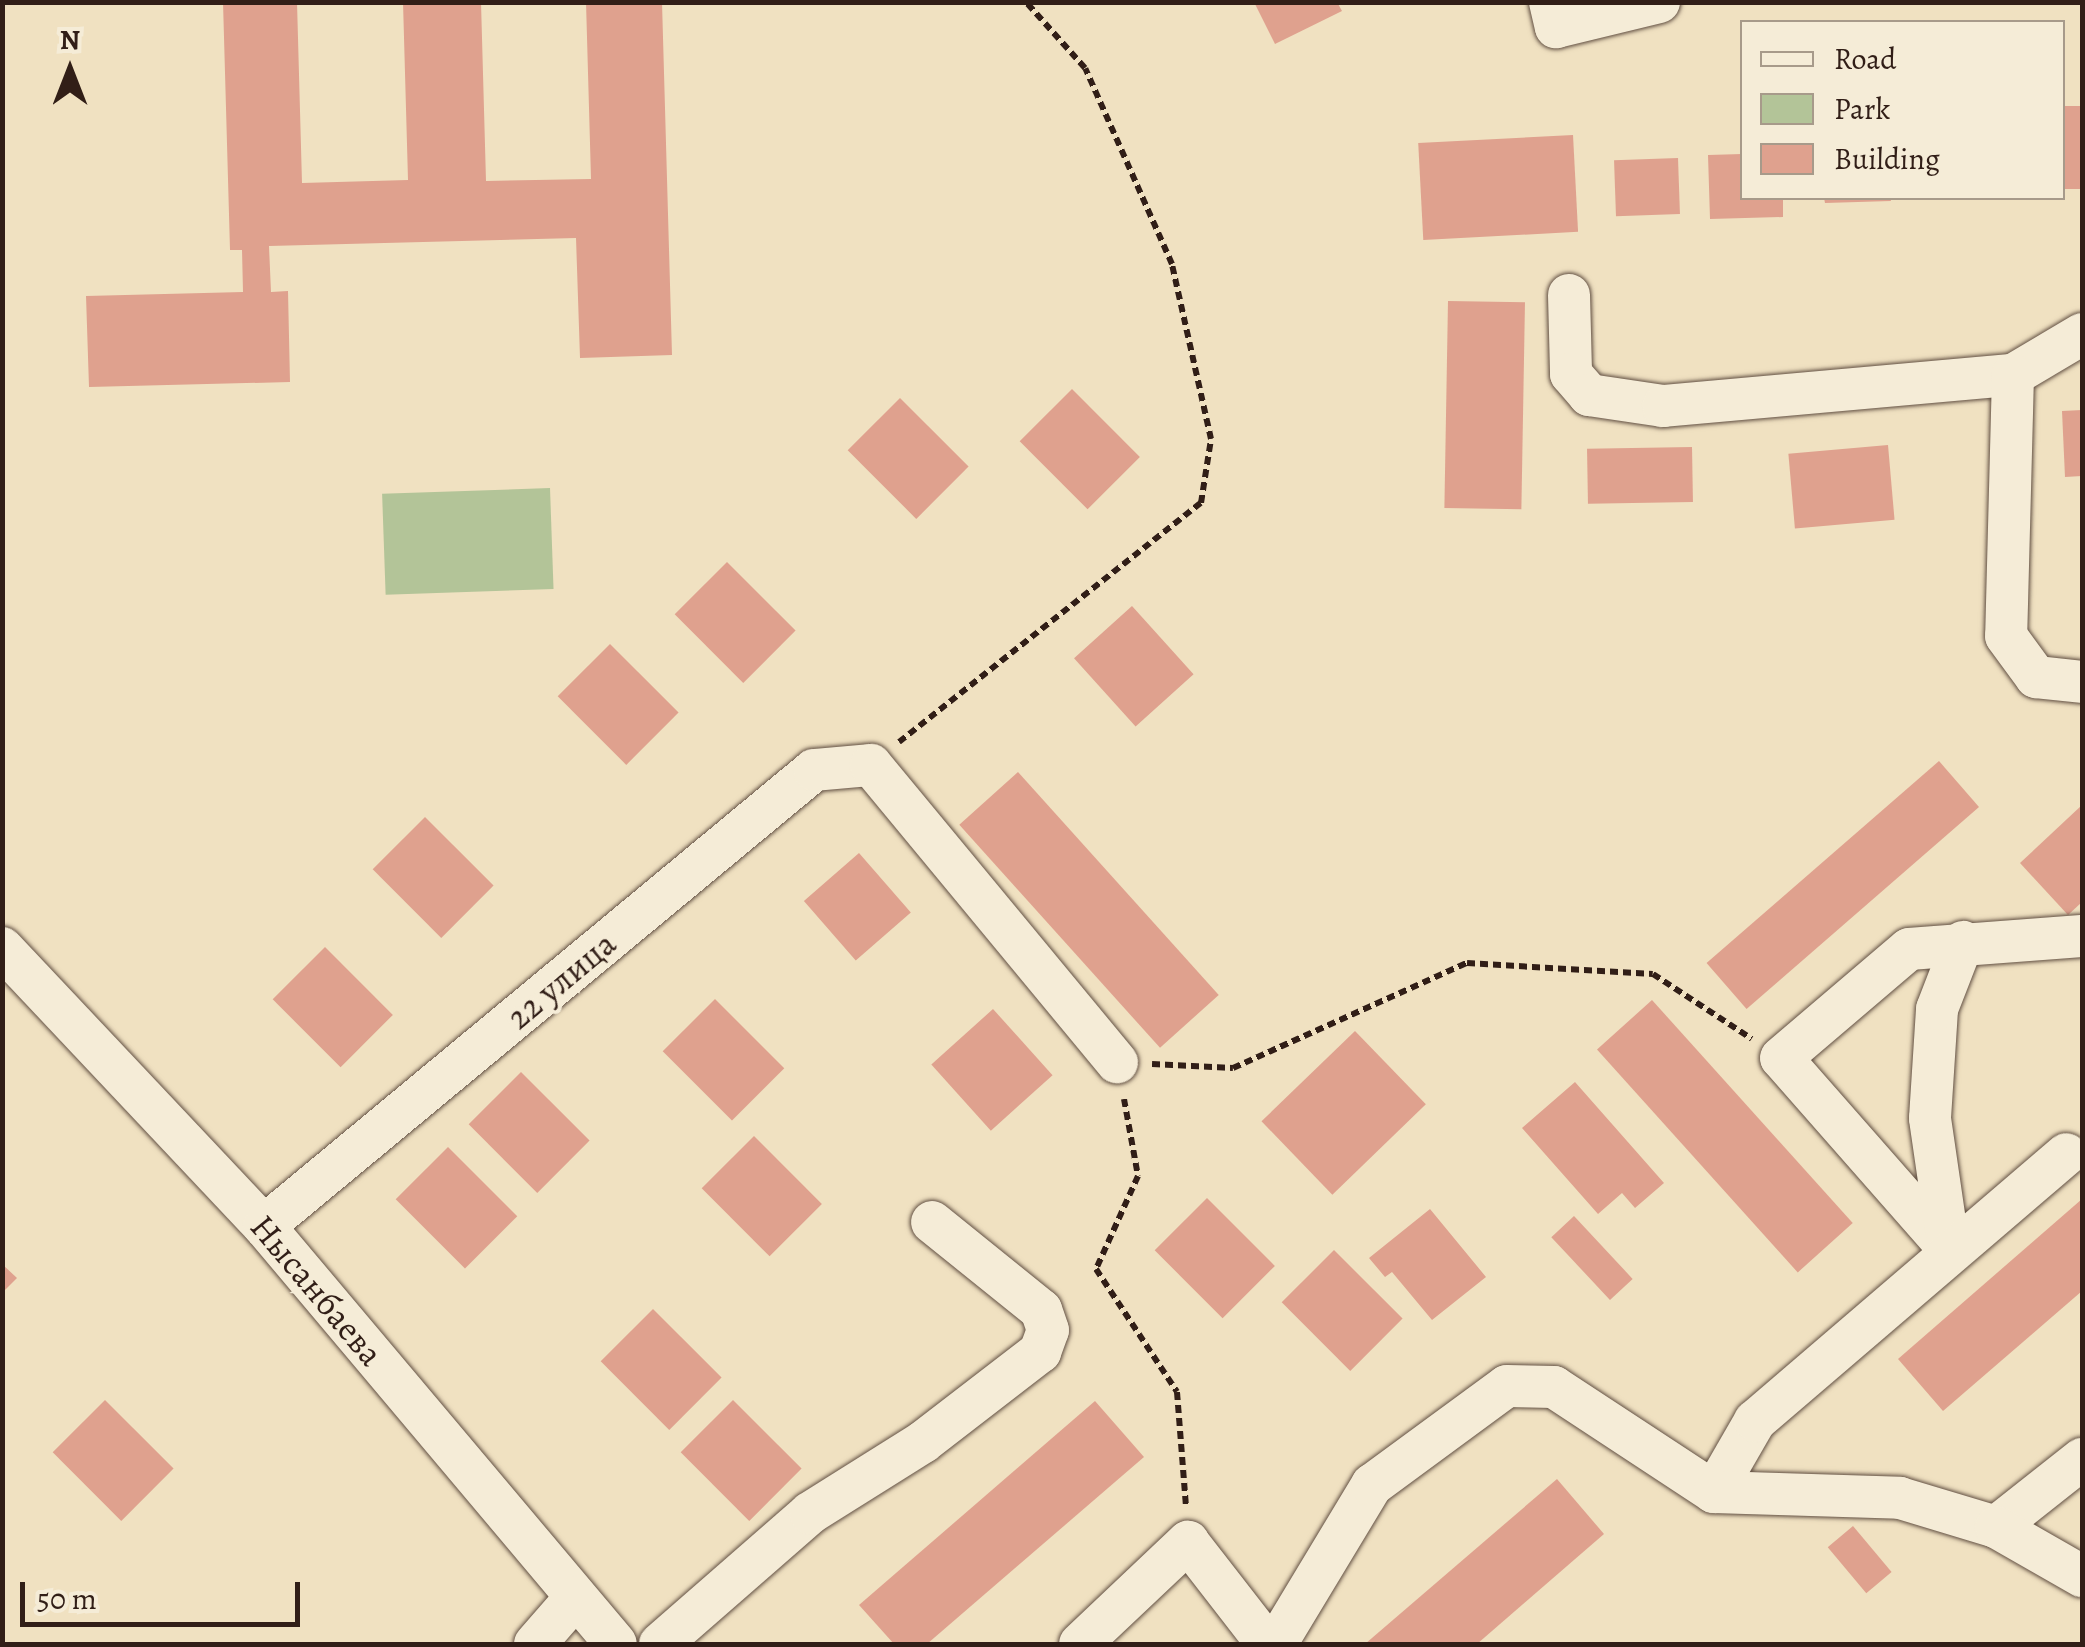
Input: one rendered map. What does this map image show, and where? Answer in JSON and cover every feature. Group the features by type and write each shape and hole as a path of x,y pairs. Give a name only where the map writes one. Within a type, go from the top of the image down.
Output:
{"street":[{"path":"1550,2 1556,27 1659,2"},
{"path":"1570,295 1571,374 1590,395 1663,406 2013,375 2082,334"},
{"path":"2013,375 2006,636 2036,677 2082,682"},
{"path":"871,765 1117,1062"},
{"name":"22 улица","path":"264,1226 814,770 871,765"},
{"path":"1949,1249 1781,1058 1909,949 2082,936"},
{"path":"1949,1249 1930,1118 1936,1008 1963,942"},
{"name":"Нысанбаева","path":"2,948 264,1226 616,1644"},
{"path":"1714,1492 1755,1421 1949,1249 2066,1154"},
{"path":"660,1644 810,1513 923,1442 1040,1352 1048,1330 1041,1310 932,1222"},
{"path":"1276,1644 1372,1485 1507,1386 1554,1387 1714,1492 1900,1498 1996,1528 2082,1576"},
{"path":"1996,1528 2082,1458"},
{"path":"1080,1644 1188,1542 1267,1644"},
{"path":"535,1644 576,1597"}],"path":[{"path":"871,765 1202,504 1211,439 1172,264 1085,68 1026,2"},
{"path":"1188,1542 1177,1392 1096,1269 1138,1176 1117,1062 1233,1068 1467,963 1653,974 1781,1058"}],"green space":[{"path":"550,488 554,589 386,595 382,494"}],"building":[{"path":"223,2 297,2 302,183 408,180 403,2 481,2 486,181 591,179 586,2 662,2 672,355 580,358 576,238 269,246 271,292 288,291 290,382 89,387 86,296 243,292 242,250 230,250"},
{"path":"1254,2 1337,2 1342,11 1275,44"},
{"path":"2065,106 2082,106 2082,189 2065,189"},
{"path":"1573,135 1578,232 1423,240 1418,143"},
{"path":"1740,154 1740,200 1783,200 1783,217 1710,219 1708,155"},
{"path":"1678,158 1680,214 1616,216 1614,160"},
{"path":"1824,200 1891,201 1825,203"},
{"path":"1448,301 1525,302 1521,509 1444,508"},
{"path":"1072,389 1140,457 1088,509 1020,441"},
{"path":"900,398 969,467 916,519 848,450"},
{"path":"2082,410 2082,476 2065,477 2062,411"},
{"path":"1888,445 1895,520 1795,528 1788,454"},
{"path":"1692,447 1693,502 1588,504 1587,449"},
{"path":"727,562 796,631 743,683 675,614"},
{"path":"1132,606 1194,674 1136,727 1074,658"},
{"path":"610,644 679,713 626,765 558,696"},
{"path":"1939,761 1979,807 1747,1009 1707,963"},
{"path":"1018,772 1219,995 1160,1048 959,825"},
{"path":"2082,805 2082,902 2068,915 2020,863"},
{"path":"425,817 494,886 441,938 373,869"},
{"path":"859,853 911,913 856,961 804,901"},
{"path":"325,947 393,1015 341,1067 273,999"},
{"path":"715,999 784,1068 732,1121 663,1051"},
{"path":"1652,1000 1853,1223 1798,1272 1597,1050"},
{"path":"993,1009 1053,1075 991,1131 931,1065"},
{"path":"1355,1031 1426,1104 1332,1195 1261,1121"},
{"path":"521,1072 590,1141 537,1193 469,1124"},
{"path":"1575,1082 1664,1183 1635,1208 1622,1193 1598,1214 1522,1128"},
{"path":"754,1136 822,1204 770,1256 702,1188"},
{"path":"448,1147 517,1216 465,1269 396,1199"},
{"path":"1207,1198 1275,1266 1223,1318 1155,1250"},
{"path":"2082,1199 2082,1291 1943,1411 1898,1359"},
{"path":"1430,1209 1486,1277 1432,1320 1392,1272 1385,1277 1369,1258"},
{"path":"1574,1216 1633,1279 1610,1300 1551,1237"},
{"path":"1334,1250 1403,1319 1350,1371 1282,1302"},
{"path":"2,1264 17,1278 2,1293"},
{"path":"653,1309 722,1378 669,1430 601,1361"},
{"path":"105,1400 174,1469 121,1521 53,1452"},
{"path":"733,1400 802,1469 749,1521 681,1452"},
{"path":"1095,1401 1144,1457 927,1644 894,1644 859,1605"},
{"path":"1557,1479 1604,1534 1477,1644 1365,1644"},
{"path":"1853,1526 1892,1572 1866,1593 1828,1547"}]}
